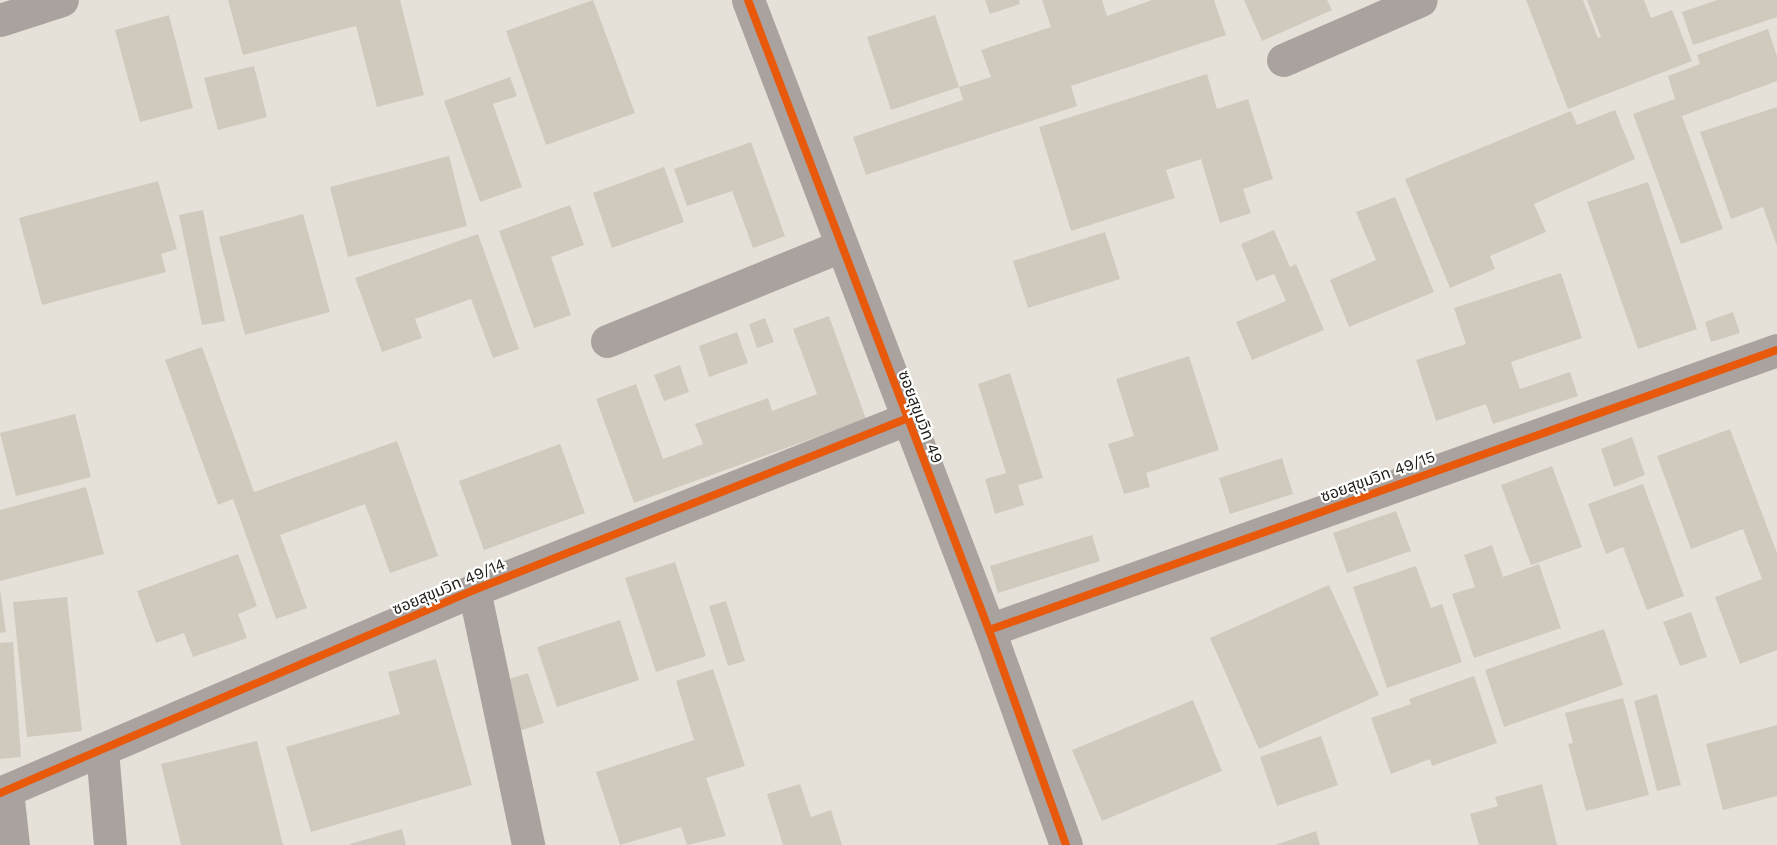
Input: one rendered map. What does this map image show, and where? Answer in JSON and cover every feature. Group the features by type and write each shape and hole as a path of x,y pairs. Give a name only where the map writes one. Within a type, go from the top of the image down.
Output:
{"street":[{"path":"0,20 62,0"},
{"name":"ซอยสุขุมวิท 49","path":"748,0 906,419 989,630 1066,845"},
{"path":"1283,60 1421,0"},
{"path":"607,341 841,246"},
{"name":"ซอยสุขุมวิท 49/15","path":"989,630 1777,350"},
{"name":"ซอยสุขุมวิท 49/14","path":"3,792 474,590 906,419"},
{"path":"474,590 528,845"},
{"path":"102,750 110,845"},
{"path":"3,792 13,845"}],"building":[{"path":"228,0 400,0 424,95 377,107 356,26 243,55"},
{"path":"593,0 635,113 546,145 506,31"},
{"path":"985,0 1019,0 1020,4 990,14"},
{"path":"1042,0 1102,0 1107,16 1152,0 1214,0 1226,35 1071,86 1077,106 866,175 853,137 963,100 959,87 991,77 981,50 1051,27"},
{"path":"1244,0 1327,0 1332,10 1262,41"},
{"path":"1526,0 1583,0 1598,38 1601,37 1587,0 1644,0 1651,18 1672,10 1692,61 1568,109"},
{"path":"1717,0 1777,0 1777,17 1693,45 1682,12"},
{"path":"169,15 193,108 140,122 115,30"},
{"path":"935,15 959,87 891,110 867,37"},
{"path":"1768,29 1777,56 1777,81 1682,116 1723,229 1681,244 1633,114 1675,99 1668,76 1700,64 1697,55"},
{"path":"254,66 267,117 218,130 204,78"},
{"path":"1207,74 1217,109 1248,99 1273,179 1243,189 1251,213 1220,223 1201,159 1166,170 1175,198 1071,231 1039,127"},
{"path":"510,77 517,96 493,104 522,187 480,202 444,101"},
{"path":"1777,107 1777,246 1763,207 1731,219 1700,132"},
{"path":"1615,110 1635,159 1534,204 1546,232 1490,256 1495,269 1450,288 1405,179 1571,111 1577,125"},
{"path":"751,142 785,236 753,248 732,191 687,206 674,169"},
{"path":"449,156 467,226 348,257 330,187"},
{"path":"664,167 684,222 612,248 593,193"},
{"path":"158,181 177,249 161,254 166,272 42,305 19,218"},
{"path":"1648,182 1697,329 1638,349 1587,202"},
{"path":"1395,197 1434,292 1349,327 1330,280 1376,260 1356,212"},
{"path":"570,205 584,245 551,257 571,315 534,328 499,231"},
{"path":"203,210 225,321 202,325 179,215"},
{"path":"303,214 330,312 245,335 219,237"},
{"path":"1274,230 1290,267 1296,264 1324,330 1252,360 1236,322 1286,301 1274,274 1256,281 1241,244"},
{"path":"1105,232 1120,279 1028,308 1013,261"},
{"path":"478,234 519,349 493,358 471,299 415,319 422,338 382,352 355,278"},
{"path":"1561,273 1582,338 1511,362 1520,389 1570,372 1578,396 1493,424 1486,404 1436,421 1416,360 1466,344 1454,308"},
{"path":"1733,312 1740,333 1711,342 1705,322"},
{"path":"829,316 866,419 634,503 596,399 636,384 663,459 703,444 695,424 768,398 772,411 817,394 793,329"},
{"path":"765,318 774,342 757,348 749,324"},
{"path":"737,332 748,363 709,377 699,346"},
{"path":"202,347 254,492 397,441 438,556 390,573 365,504 280,535 307,608 276,619 233,499 218,505 165,360"},
{"path":"1189,356 1219,450 1146,473 1150,487 1124,494 1108,444 1134,436 1116,379"},
{"path":"680,365 689,392 664,401 654,375"},
{"path":"1010,373 1043,478 1018,485 1024,505 995,514 985,479 1006,473 978,384"},
{"path":"75,414 91,477 16,496 0,433"},
{"path":"1730,429 1777,553 1777,650 1740,664 1715,597 1762,579 1743,529 1691,549 1657,456"},
{"path":"1632,437 1645,475 1614,487 1601,449"},
{"path":"560,444 585,513 484,550 459,481"},
{"path":"1282,458 1293,494 1230,514 1219,478"},
{"path":"1552,466 1582,547 1531,565 1501,485"},
{"path":"1643,484 1684,596 1647,610 1623,547 1606,554 1588,504"},
{"path":"86,487 104,554 0,581 0,510"},
{"path":"1396,511 1411,551 1347,573 1333,533"},
{"path":"1092,535 1100,561 998,593 990,566"},
{"path":"1492,545 1503,577 1539,564 1561,628 1474,658 1452,594 1475,587 1464,555"},
{"path":"238,554 257,606 238,614 247,638 193,657 184,633 156,643 137,591"},
{"path":"675,562 706,656 656,672 625,578"},
{"path":"1416,566 1431,608 1442,604 1462,662 1387,688 1353,587"},
{"path":"1329,585 1379,695 1259,749 1210,638"},
{"path":"0,589 6,632 0,633"},
{"path":"67,597 82,731 27,737 13,602"},
{"path":"726,601 745,661 728,666 709,606"},
{"path":"1691,612 1707,657 1680,666 1663,622"},
{"path":"620,620 639,680 557,707 537,647"},
{"path":"1604,629 1623,685 1504,727 1485,670"},
{"path":"13,642 21,757 0,759 0,643"},
{"path":"436,659 472,785 311,832 286,747 400,714 388,672"},
{"path":"713,669 745,766 706,778 726,836 687,845 681,827 620,845 596,772 694,740 676,681"},
{"path":"528,673 544,723 516,732 500,682"},
{"path":"1474,676 1497,743 1432,766 1430,759 1391,774 1371,718 1411,704 1409,699"},
{"path":"1657,694 1681,785 1657,791 1634,701"},
{"path":"1623,698 1649,795 1586,811 1568,744 1573,743 1565,713"},
{"path":"1193,700 1222,771 1102,821 1072,750"},
{"path":"1777,725 1777,796 1723,810 1706,744"},
{"path":"1321,736 1338,785 1277,806 1260,757"},
{"path":"257,741 283,845 181,845 161,764"},
{"path":"800,784 811,817 831,810 842,845 783,845 767,794"},
{"path":"1542,784 1557,845 1479,845 1470,814 1498,806 1495,797"},
{"path":"402,829 406,845 350,845 350,844"},
{"path":"1316,831 1320,845 1275,845"}],"cycle path":[{"path":"748,0 989,630 1066,845"},
{"path":"989,630 1777,350"},
{"path":"0,793 474,590 906,419"}]}
